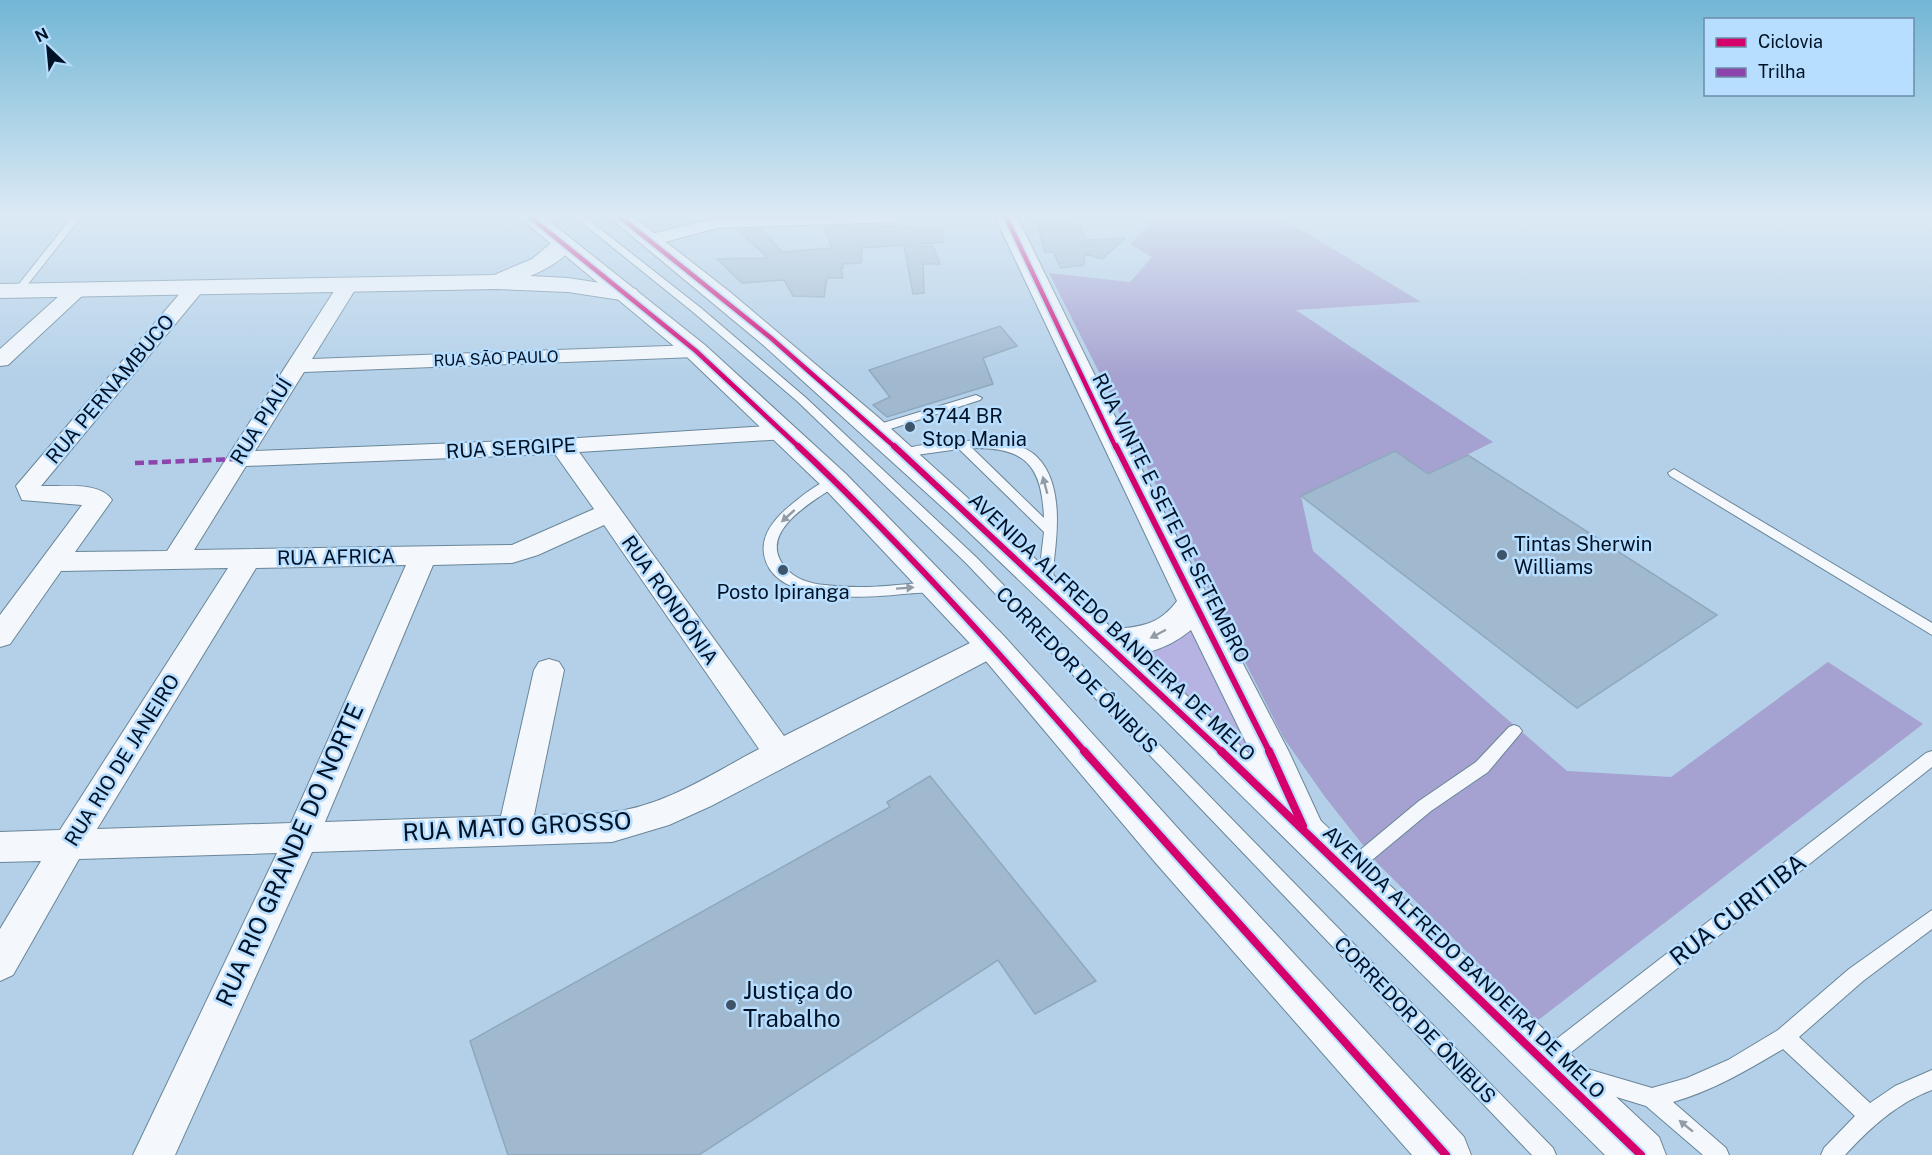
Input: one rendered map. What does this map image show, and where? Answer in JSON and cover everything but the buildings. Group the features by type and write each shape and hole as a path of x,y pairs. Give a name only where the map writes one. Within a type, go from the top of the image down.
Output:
{"main road":[{"path":"496,282 523,271"},
{"path":"598,271 696,351 785,432 937,586 1446,1155"},
{"name":"AVENIDA ALFREDO BANDEIRA DE MELO","path":"691,271 720,293 877,429 1045,584 1641,1155"},
{"name":"RUA VINTE E SETE DE SETEMBRO","path":"1032,271 1306,833"},
{"path":"9,291 496,282 568,285 627,294"},
{"name":"RUA VINTE E SETE DE SETEMBRO","path":"1108,643 1135,643 1157,636 1186,614 1194,600"}],"street":[{"name":"RUA PIAUÍ","path":"175,559 348,285"},
{"name":"RUA PERNAMBUCO","path":"55,562 99,500 95,497 31,494 28,486 194,289"},
{"path":"0,360 76,291"},
{"name":"RUA SÃO PAULO","path":"295,366 696,351"},
{"name":"RUA SERGIPE","path":"237,459 562,446 785,432"},
{"name":"RUA RONDÔNIA","path":"562,446 779,753"},
{"name":"RUA AFRICA","path":"55,562 520,552 608,513"},
{"name":"RUA RIO GRANDE DO NORTE","path":"154,1155 302,836 424,554"},
{"name":"RUA RIO DE JANEIRO","path":"0,963 70,843 248,559"},
{"path":"0,636 55,562"},
{"name":"RUA MATO GROSSO","path":"0,847 612,827 645,821 687,804 779,753 992,645"},
{"path":"514,830 549,670"}],"lane":[{"path":"9,291 27,271"},
{"name":"CORREDOR DE ÔNIBUS","path":"647,271 801,399 971,560 1546,1155"},
{"path":"877,429 976,398"},
{"path":"962,445 1050,531"},
{"path":"902,453 962,445 1003,446 1029,456 1041,470 1049,501 1050,531 1045,584"},
{"path":"1674,473 1932,630"},
{"path":"835,481 790,513 774,531 770,551 776,569 810,588 840,592 937,586"},
{"path":"1347,871 1425,806 1482,767 1514,731"},
{"name":"RUA CURITIBA","path":"1548,1066 1932,759"},
{"path":"1652,1098 1688,1088 1736,1067 1785,1037 1856,975 1932,918"},
{"path":"1785,1037 1868,1115"},
{"path":"1548,1066 1652,1098 1719,1155"},
{"path":"1832,1155 1868,1115 1910,1087 1932,1080"}],"shaded area":[{"path":"1140,271 1369,271 1421,302 1296,310 1493,442 1428,474 1394,451 1301,496 1313,551 1567,771 1671,777 1828,662 1923,724 1537,1021 1378,864 1325,797 1283,737 1049,273 1130,282"},
{"path":"1190,619 1289,805 1138,653"}],"marked path":[{"path":"135,463 238,459"}],"cycle path":[{"path":"597,271 696,351 835,481 992,645 1169,848 1446,1155"},
{"path":"689,271 771,338 868,423 1091,627 1641,1155"},
{"path":"1032,271 1115,445 1275,763 1303,826"}],"place":[{"name":"3744 BR Stop Mania","path":"910,427"},
{"name":"Tintas Sherwin Williams","path":"1502,555"},
{"name":"Posto Ipiranga","path":"783,570"},
{"name":"Justiça do Trabalho","path":"731,1005"}]}
